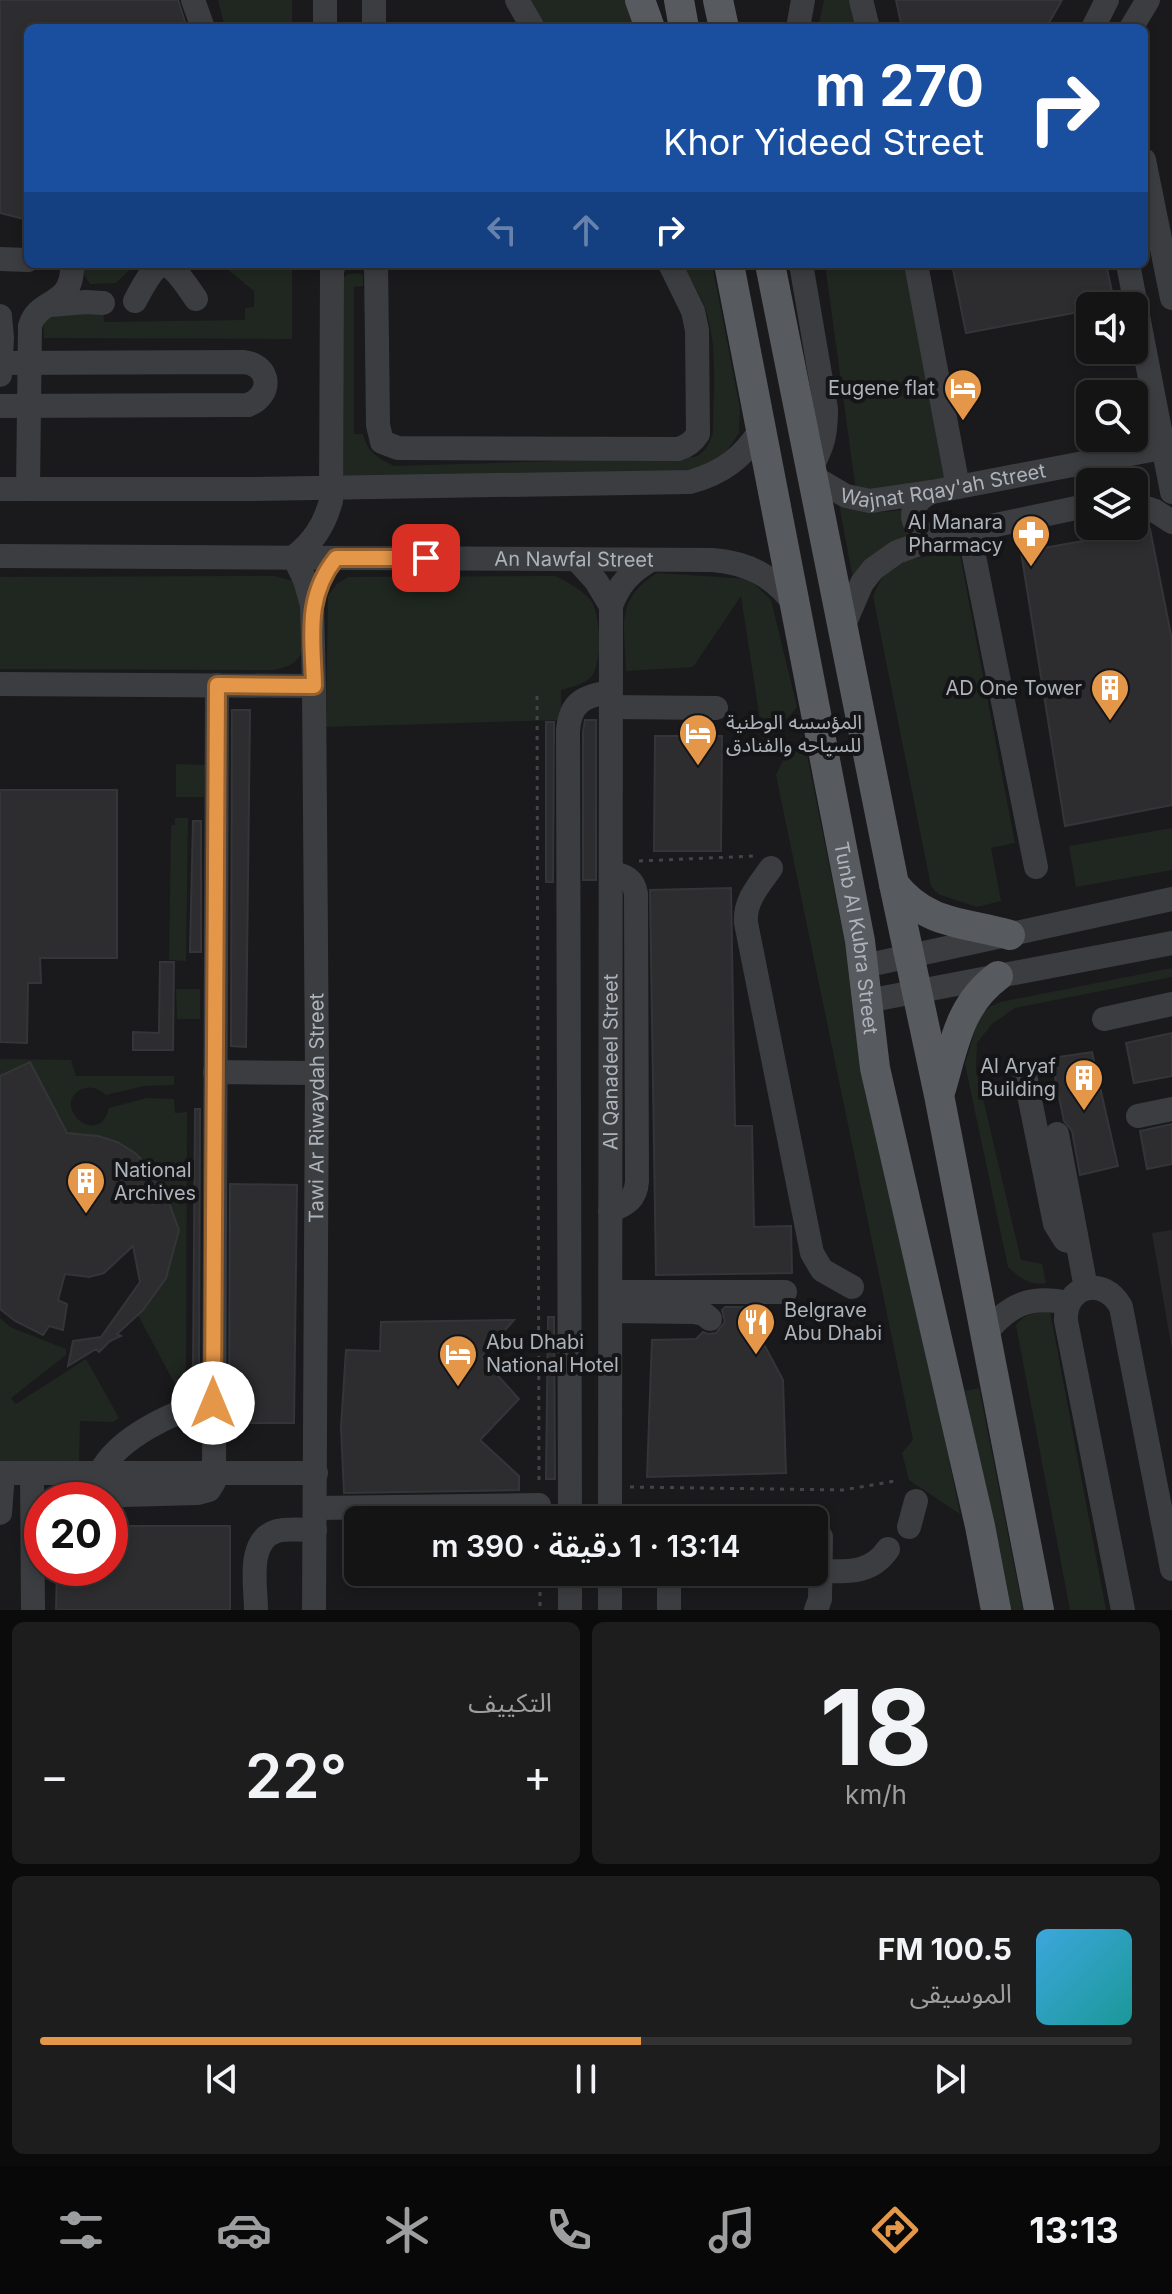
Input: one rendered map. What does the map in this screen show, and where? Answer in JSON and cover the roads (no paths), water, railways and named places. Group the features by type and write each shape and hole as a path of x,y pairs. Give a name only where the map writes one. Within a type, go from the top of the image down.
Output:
{"main road":[{"path":"640,0 649,24"},
{"path":"679,0 683,24"},
{"path":"718,0 723,24"},
{"path":"771,268 939,1095 1039,1610"},
{"name":"Tunb Al Kubra Street","path":"729,271 864,966 875,1068 980,1526 996,1610"},
{"path":"894,884 910,902 931,915 960,925 1010,935"},
{"path":"939,1095 960,1023 986,985 998,976"}],"street":[{"path":"193,0 202,24"},
{"path":"325,0 325,24"},
{"path":"374,0 374,24"},
{"path":"517,0 531,24"},
{"path":"799,24 803,0"},
{"path":"861,0 867,24"},
{"path":"1095,24 1107,0"},
{"path":"1133,24 1148,0"},
{"path":"1148,180 1172,298"},
{"path":"0,259 24,260"},
{"path":"135,301 151,272 159,268"},
{"path":"172,268 196,299"},
{"path":"294,557 322,527 331,501 325,488 325,368 319,268"},
{"path":"325,368 333,268"},
{"path":"376,268 378,425 382,442 398,448 678,449 694,441 699,426 697,330 693,311 672,268"},
{"path":"802,268 826,409 823,446 812,472"},
{"path":"917,268 958,487"},
{"path":"1129,268 1168,446 1172,489 1148,493"},
{"path":"50,305 103,303 85,292 72,271"},
{"path":"28,489 30,326 37,312 60,298 68,289 72,271"},
{"path":"0,316 0,375"},
{"path":"0,363 244,362 251,363 262,372 266,385 260,398 248,405 0,406"},
{"path":"0,489 690,482 708,477 732,464 761,429"},
{"name":"Wajnat Rqay'ah Street","path":"812,472 834,491 857,500 886,499 1168,446"},
{"path":"932,492 915,505 913,519 920,531 939,537"},
{"path":"843,627 855,596 873,569 897,552 939,537 1076,508"},
{"path":"1148,509 1172,522"},
{"path":"969,531 1036,867"},
{"name":"An Nawfal Street","path":"0,556 713,560 740,564 766,575 787,593 795,605"},
{"name":"Tawi Ar Riwaydah Street","path":"294,557 312,605 314,686 317,1073 314,1610"},
{"name":"Tawi Ar Riwaydah Street","path":"312,605 321,579 336,558"},
{"path":"576,559 596,581 611,606"},
{"path":"611,606 630,574 651,560"},
{"name":"Al Qanadeel Street","path":"610,1506 611,606"},
{"path":"0,684 314,686"},
{"path":"70,1473 73,1489 86,1496 204,1493 212,1486 217,685"},
{"path":"570,1506 569,720 582,699 592,695 716,708"},
{"path":"769,862 746,907 746,923 812,1253 822,1270 852,1287"},
{"path":"610,1211 628,1203 637,1181 636,894 633,883 611,868"},
{"path":"864,966 1171,899"},
{"path":"867,1001 1172,943"},
{"path":"1104,1019 1172,1004"},
{"path":"1024,1070 1055,1224 1065,1240 1077,1243"},
{"path":"215,1072 317,1073"},
{"path":"1138,1116 1172,1109"},
{"path":"1057,1134 1077,1243 1077,1296 1065,1312 1066,1321 1123,1610"},
{"path":"571,1136 611,1137"},
{"path":"986,1333 997,1318 1027,1302 1105,1290 1113,1295 1121,1307 1172,1569"},
{"path":"611,1302 785,1292"},
{"path":"611,1302 694,1312 710,1319"},
{"path":"100,1473 109,1457 122,1445 179,1412 213,1403"},
{"path":"0,1513 1,1477 32,1473 316,1473"},
{"path":"32,1473 33,1610"},
{"path":"909,1527 916,1501"},
{"path":"256,1610 256,1553 261,1541 277,1531 315,1519 539,1505"},
{"path":"828,1571 861,1570 876,1563 888,1549"},
{"path":"570,1586 570,1610"},
{"path":"610,1586 610,1610"},
{"path":"669,1586 669,1610"},
{"path":"816,1610 820,1599 819,1586"}],"place":[{"name":"Eugene flat","path":"963,422"},
{"name":"Al Manara Pharmacy","path":"1031,568"},
{"name":"AD One Tower","path":"1110,722"},
{"name":"المؤسسه الوطنية للسياحه والفنادق","path":"698,767"},
{"name":"Al Aryaf Building","path":"1084,1112"},
{"name":"National Archives","path":"86,1215"},
{"name":"Belgrave Abu Dhabi","path":"756,1356"},
{"name":"Abu Dhabi National Hotel","path":"458,1388"}]}
